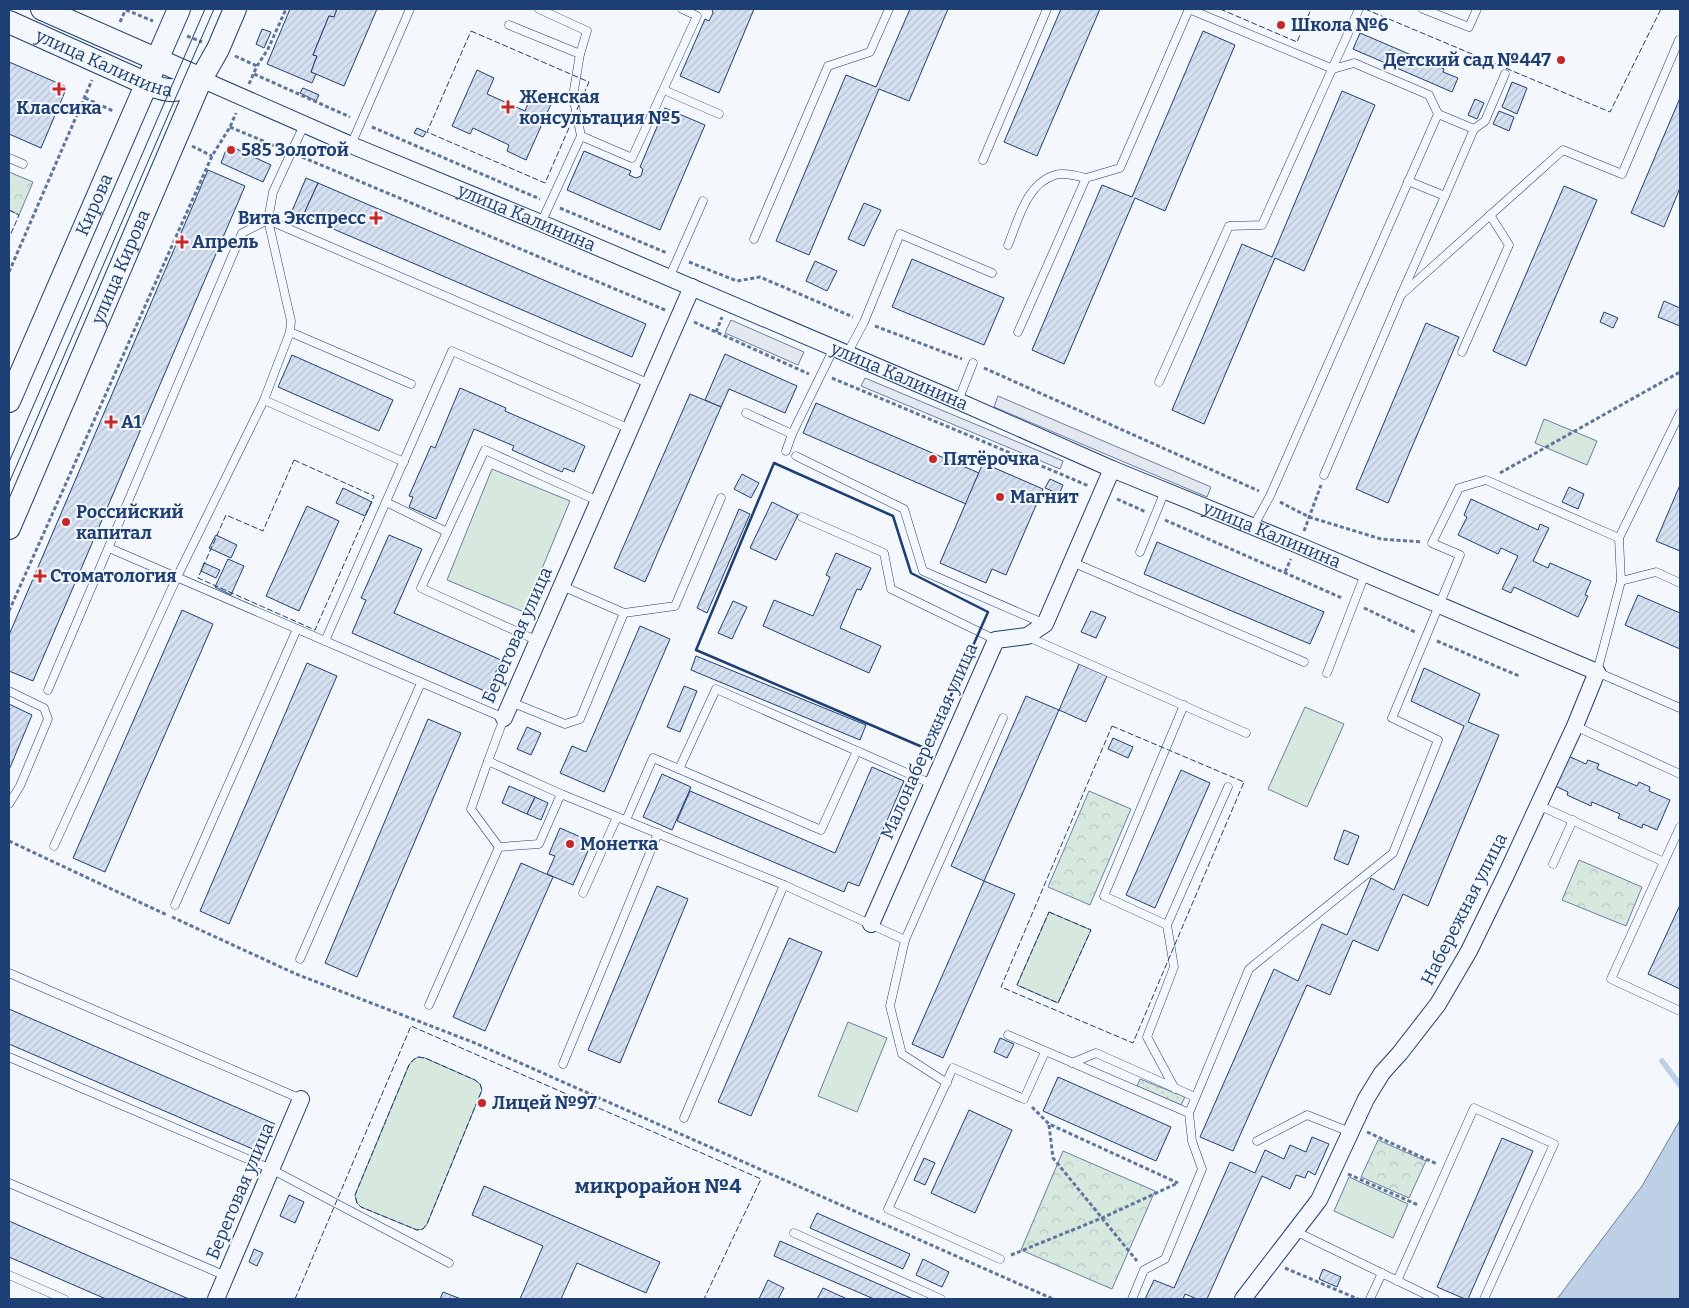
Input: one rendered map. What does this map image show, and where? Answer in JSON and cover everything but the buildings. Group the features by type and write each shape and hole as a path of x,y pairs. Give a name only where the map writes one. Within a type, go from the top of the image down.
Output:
{"main road":[{"name":"улица Калинина","path":"42,9 201,79"},
{"name":"улица Кирова","path":"9,528 201,79 218,49 235,9"},
{"name":"Кирова","path":"9,401 175,19"},
{"name":"улица Калинина","path":"9,22 169,92 201,79"}],"street":[{"name":"улица Калинина","path":"201,79 351,145 541,223 958,400 1112,469 1298,545 1597,672"},
{"name":"Береговая улица","path":"504,718 692,288"},
{"path":"1045,624 1112,469"},
{"name":"Малонабережная улица","path":"871,924 996,640 1027,636 1045,624"},
{"name":"Набережная улица","path":"1243,1299 1319,1200 1366,1099 1382,1072 1400,1054 1433,1011 1447,989 1473,942 1538,805 1575,726 1597,672"},
{"name":"Береговая улица","path":"216,1299 300,1099"}],"lane":[{"path":"351,145 410,9"},
{"path":"539,9 588,31 580,54 573,96 581,136 541,223"},
{"path":"581,136 632,158 697,16 682,9"},
{"path":"754,239 828,66 870,52 889,9"},
{"path":"983,160 1047,9"},
{"path":"1008,245 1029,196 1037,185 1056,174 1086,178 1120,168 1189,9 1333,69 1354,63 1428,95 1438,114 1474,129"},
{"path":"1158,382 1229,226 1262,225 1359,9"},
{"path":"1423,9 1469,27 1477,9"},
{"path":"510,25 580,54"},
{"path":"1401,295 1563,150 1622,174 1679,40"},
{"path":"1324,475 1474,129 1485,121 1506,74"},
{"path":"664,90 719,114"},
{"path":"1253,527 1270,496 1438,114"},
{"path":"54,846 176,577 264,400 290,332 291,321 268,220 273,192 304,124"},
{"path":"9,158 23,164"},
{"path":"1018,332 1086,178"},
{"path":"1408,181 1445,196"},
{"path":"669,278 703,201"},
{"path":"1462,352 1509,245 1490,215"},
{"path":"48,690 242,233 268,220 650,384"},
{"path":"786,451 792,434 821,374 864,322 900,234 992,273"},
{"path":"290,332 411,384"},
{"path":"326,641 452,351 630,429"},
{"path":"958,400 973,363"},
{"path":"264,400 404,462"},
{"path":"1680,412 1619,538 1621,581 1597,672 1680,708"},
{"path":"746,414 792,434"},
{"path":"538,641 421,588 485,450 598,501"},
{"path":"796,456 904,509 923,571 1045,624"},
{"path":"1132,1299 1144,1270 1165,1259 1202,1169 1192,1141 1189,1113 1249,969 1393,853 1438,740 1392,718 1460,555 1432,543 1460,488 1486,480 1619,538"},
{"path":"1140,552 1165,491"},
{"path":"562,586 624,613 675,606 721,498"},
{"path":"386,502 448,532"},
{"path":"802,517 884,553 891,589 996,640"},
{"name":"Береговая улица","path":"109,548 504,718"},
{"path":"1072,562 1304,662"},
{"path":"1621,581 1656,572 1680,583"},
{"path":"1327,673 1365,574"},
{"path":"511,702 564,724 580,719 624,613"},
{"path":"175,905 296,629"},
{"path":"1027,636 1246,733"},
{"path":"300,959 421,682"},
{"path":"679,769 716,690 932,784"},
{"path":"9,691 44,708 48,719 20,786 9,804"},
{"path":"1168,925 1104,896 1184,705"},
{"path":"499,847 471,809 504,718"},
{"path":"946,1083 902,1054 890,1006 906,940 1002,718"},
{"path":"1575,726 1680,774"},
{"path":"626,820 653,758 821,830 857,751"},
{"path":"488,761 561,794 784,885 906,940"},
{"path":"1175,1089 1147,1037 1174,967 1168,925 1228,787"},
{"path":"499,847 539,844 561,794"},
{"path":"1538,805 1664,862"},
{"path":"583,893 617,817"},
{"path":"1553,864 1573,820"},
{"path":"1680,827 1611,979 1680,1011"},
{"path":"563,1064 658,833"},
{"path":"429,1005 499,847"},
{"path":"684,1118 784,885"},
{"path":"9,973 300,1099"},
{"path":"1008,1035 1189,1113"},
{"path":"1000,1259 888,1209 954,1068 1024,1100 1045,1052"},
{"path":"1072,1063 1096,1054 1195,1097"},
{"path":"9,1057 271,1169 449,1263"},
{"path":"1397,1281 1474,1108 1554,1144 1484,1299"},
{"path":"1257,1140 1307,1116 1352,1129"},
{"path":"9,1183 226,1276"},
{"path":"1295,1231 1435,1299"},
{"path":"794,1233 941,1299"},
{"path":"1370,1299 1382,1273"},
{"path":"9,1275 64,1299"}],"path":[{"path":"111,40 126,9 175,19 218,49 257,66"},
{"path":"9,611 212,156 230,127 257,66 268,50 286,9"},
{"path":"9,272 100,62"},
{"path":"254,74 550,204 736,281 760,276 864,322 973,363 1270,496 1309,517 1381,539 1432,543"},
{"path":"230,127 679,316 811,375 821,374 1102,492 1519,676"},
{"path":"1486,480 1680,372"},
{"path":"1285,572 1298,545 1324,475"},
{"path":"9,841 296,974 475,1043 1053,1299"},
{"path":"1024,1100 1049,1124 1193,1190"},
{"path":"1049,1124 1053,1158 1144,1270"},
{"path":"1352,1129 1447,1168"},
{"path":"1334,1168 1429,1210"},
{"path":"1000,1259 1102,1218 1178,1183"},
{"path":"1271,1262 1359,1299"}],"green space":[{"path":"9,172 33,182 19,215 9,210"},
{"path":"1544,419 1597,441 1587,465 1535,443"},
{"path":"492,469 570,501 524,612 447,580"},
{"path":"1305,707 1344,724 1307,807 1268,789"},
{"path":"1089,791 1131,809 1090,905 1048,887"},
{"path":"1579,860 1642,887 1626,926 1562,900"},
{"path":"1049,912 1091,930 1058,1003 1017,985"},
{"path":"848,1022 887,1038 857,1112 818,1096"},
{"path":"418,1057 425,1058 475,1080 480,1084 482,1090 427,1224 423,1229 417,1230 361,1207 357,1203 355,1195 409,1065"},
{"path":"1140,1079 1185,1097 1181,1105 1137,1086"},
{"path":"1378,1140 1426,1161 1409,1198 1361,1177"},
{"path":"1063,1151 1155,1191 1112,1289 1021,1250"},
{"path":"1349,1177 1408,1204 1393,1238 1334,1211"}],"shaded area":[{"path":"731,320 804,352 798,365 725,333"},
{"path":"865,378 1063,461 1060,469 861,386"},
{"path":"998,396 1211,487 1207,497 994,407"}],"water":[{"path":"1680,1120 1680,1299 1557,1299 1642,1186"}],"waterway":[{"path":"1662,1061 1680,1085"}],"tram line":[{"path":"9,462 205,9"},
{"path":"9,483 214,9"}],"fence":[{"path":"1220,9 1297,42 1311,9"},
{"path":"1365,9 1610,112 1661,9"},
{"path":"471,31 589,82 545,183 427,132 471,31"},
{"path":"9,210 19,215 9,238"},
{"path":"294,460 374,496 315,630 198,578 226,515 263,531 294,460"},
{"path":"1112,726 1244,782 1133,1043 1001,987 1112,726"},
{"path":"1049,912 1091,930 1058,1003 1017,985 1049,912"},
{"path":"295,1299 411,1026 761,1179 704,1299"},
{"path":"418,1057 425,1058 475,1080 480,1084 482,1090 427,1224 423,1229 417,1230 361,1207 357,1203 355,1195 409,1065 418,1057"}],"wall":[{"path":"774,463 893,516 911,573 988,612 927,749 696,650 774,463"}],"place":[{"name":"Школа №6","path":"1281,25"},
{"name":"Детский сад №447","path":"1561,60"},
{"name":"Классика","path":"59,89"},
{"name":"Женская консультация №5","path":"508,107"},
{"name":"585 Золотой","path":"231,150"},
{"name":"Вита Экспресс","path":"376,218"},
{"name":"Апрель","path":"182,242"},
{"name":"А1","path":"111,422"},
{"name":"Пятёрочка","path":"933,459"},
{"name":"Магнит","path":"1000,497"},
{"name":"Российский капитал","path":"66,522"},
{"name":"Стоматология","path":"40,576"},
{"name":"Монетка","path":"570,844"},
{"name":"Лицей №97","path":"482,1103"}],"district":[{"name":"микрорайон №4","path":"658,1186"}]}
